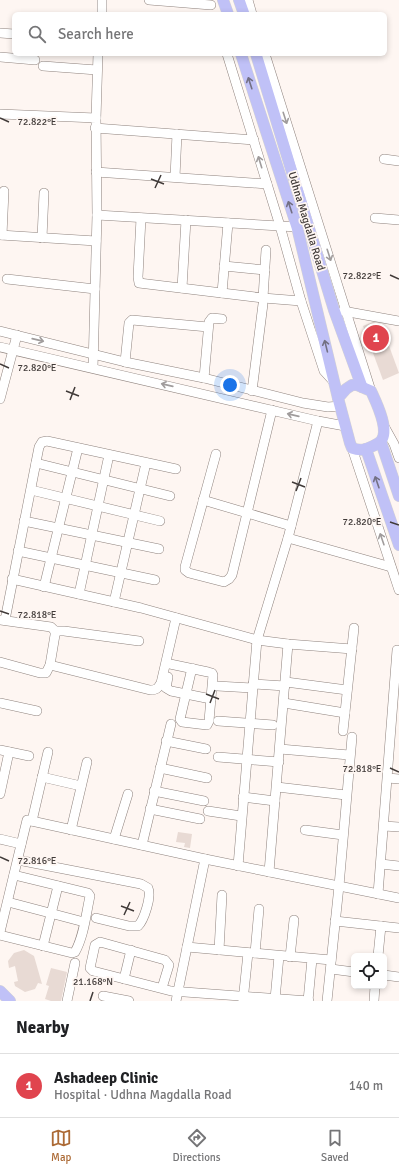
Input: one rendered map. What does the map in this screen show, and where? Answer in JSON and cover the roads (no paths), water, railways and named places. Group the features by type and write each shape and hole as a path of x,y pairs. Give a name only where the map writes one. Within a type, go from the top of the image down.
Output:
{"main road":[{"path":"223,0 227,12"},
{"path":"239,0 243,12"},
{"path":"242,56 297,227 339,402 352,448 358,450 366,449 381,442"},
{"name":"Udhna Magdalla Road","path":"257,56 334,310 367,389"},
{"path":"339,402 346,389 352,385 357,385 367,389 380,410 384,426 384,435 381,442 399,496"},
{"path":"366,449 399,545"},
{"path":"0,991 10,1001"}],"street":[{"path":"102,0 102,12"},
{"path":"149,0 212,6"},
{"path":"248,0 251,12"},
{"path":"0,33 12,34"},
{"path":"93,368 96,241 95,123 98,56"},
{"path":"227,56 254,140 301,301 324,371 335,383"},
{"path":"266,56 347,312 367,389"},
{"path":"0,57 35,60"},
{"path":"43,66 97,70"},
{"path":"0,114 95,123 177,134 254,140"},
{"path":"175,178 177,134"},
{"path":"384,159 399,161"},
{"path":"96,172 267,184"},
{"path":"4,191 1,235 96,241"},
{"path":"42,238 44,193"},
{"path":"96,215 297,227"},
{"path":"141,218 137,280 139,283 222,293 263,301 301,301"},
{"path":"375,218 399,220"},
{"path":"182,288 186,220"},
{"path":"222,293 228,223"},
{"path":"252,391 263,301 266,250"},
{"path":"224,266 265,270"},
{"path":"7,280 95,289"},
{"path":"334,310 399,321"},
{"path":"204,378 208,327 210,320 212,318 222,318"},
{"path":"125,362 129,323 132,320 208,327"},
{"path":"0,331 125,362 204,378 252,391 328,407 339,402"},
{"path":"0,399 17,335"},
{"path":"0,347 345,426"},
{"path":"216,454 185,570 189,573 224,582 232,575 272,410"},
{"path":"238,866 257,640 288,538 318,421"},
{"path":"384,426 394,444 399,458"},
{"path":"139,641 55,631 51,627 2,620 40,444 44,441 176,469"},
{"path":"44,587 78,448"},
{"path":"352,448 399,590"},
{"path":"79,594 109,455"},
{"path":"36,463 170,496"},
{"path":"114,602 146,463"},
{"path":"30,490 160,521"},
{"path":"203,500 246,514 291,526"},
{"path":"24,521 159,549"},
{"path":"288,538 391,567"},
{"path":"18,551 155,580"},
{"path":"12,579 114,602 257,640 352,649"},
{"path":"177,618 166,688 170,691 211,699"},
{"path":"50,665 155,690 161,683 177,618"},
{"path":"343,731 354,628"},
{"path":"0,662 40,674 46,673 50,665 55,631"},
{"path":"269,872 286,684 288,644"},
{"path":"378,894 396,704 397,650"},
{"path":"170,664 192,668 212,673 209,721 207,725 182,722 180,719 192,668"},
{"path":"217,686 286,684 347,690"},
{"path":"0,703 37,711"},
{"path":"284,703 345,713"},
{"path":"218,721 273,725"},
{"path":"142,845 170,724"},
{"path":"328,1001 349,756 352,737"},
{"path":"166,741 206,749"},
{"path":"280,749 349,756"},
{"path":"0,794 4,751 29,756"},
{"path":"32,821 48,752"},
{"path":"218,757 279,762"},
{"path":"71,830 87,762"},
{"path":"160,768 208,778"},
{"path":"42,776 81,786"},
{"path":"388,778 399,779"},
{"path":"277,787 346,794"},
{"path":"154,791 204,801"},
{"path":"114,839 128,794"},
{"path":"243,797 275,801"},
{"path":"150,809 200,819"},
{"path":"208,811 241,816"},
{"path":"14,875 88,893 90,896 78,947 75,952 72,953 0,934 27,820 238,866 399,898"},
{"path":"384,826 399,827"},
{"path":"305,830 343,835"},
{"path":"0,839 22,844"},
{"path":"177,996 205,859"},
{"path":"18,860 141,884 148,888 150,895 142,921 138,926 129,926 96,918"},
{"path":"381,864 399,866"},
{"path":"43,946 58,886"},
{"path":"219,950 222,895"},
{"path":"8,902 84,922"},
{"path":"243,999 259,909"},
{"path":"290,957 294,920"},
{"path":"336,921 399,928"},
{"path":"378,953 381,926"},
{"path":"162,988 169,965 165,960 100,942 95,945 90,968 93,971 162,988 177,996 308,1001 312,958"},
{"path":"187,947 312,958 351,971"},
{"path":"124,979 131,950"},
{"path":"275,999 279,956"},
{"path":"67,1001 75,964"},
{"path":"387,975 399,977"},
{"path":"374,1001 375,989"},
{"path":"104,996 129,1001"}],"place":[{"name":"Ashadeep Clinic","path":"376,338"}]}
